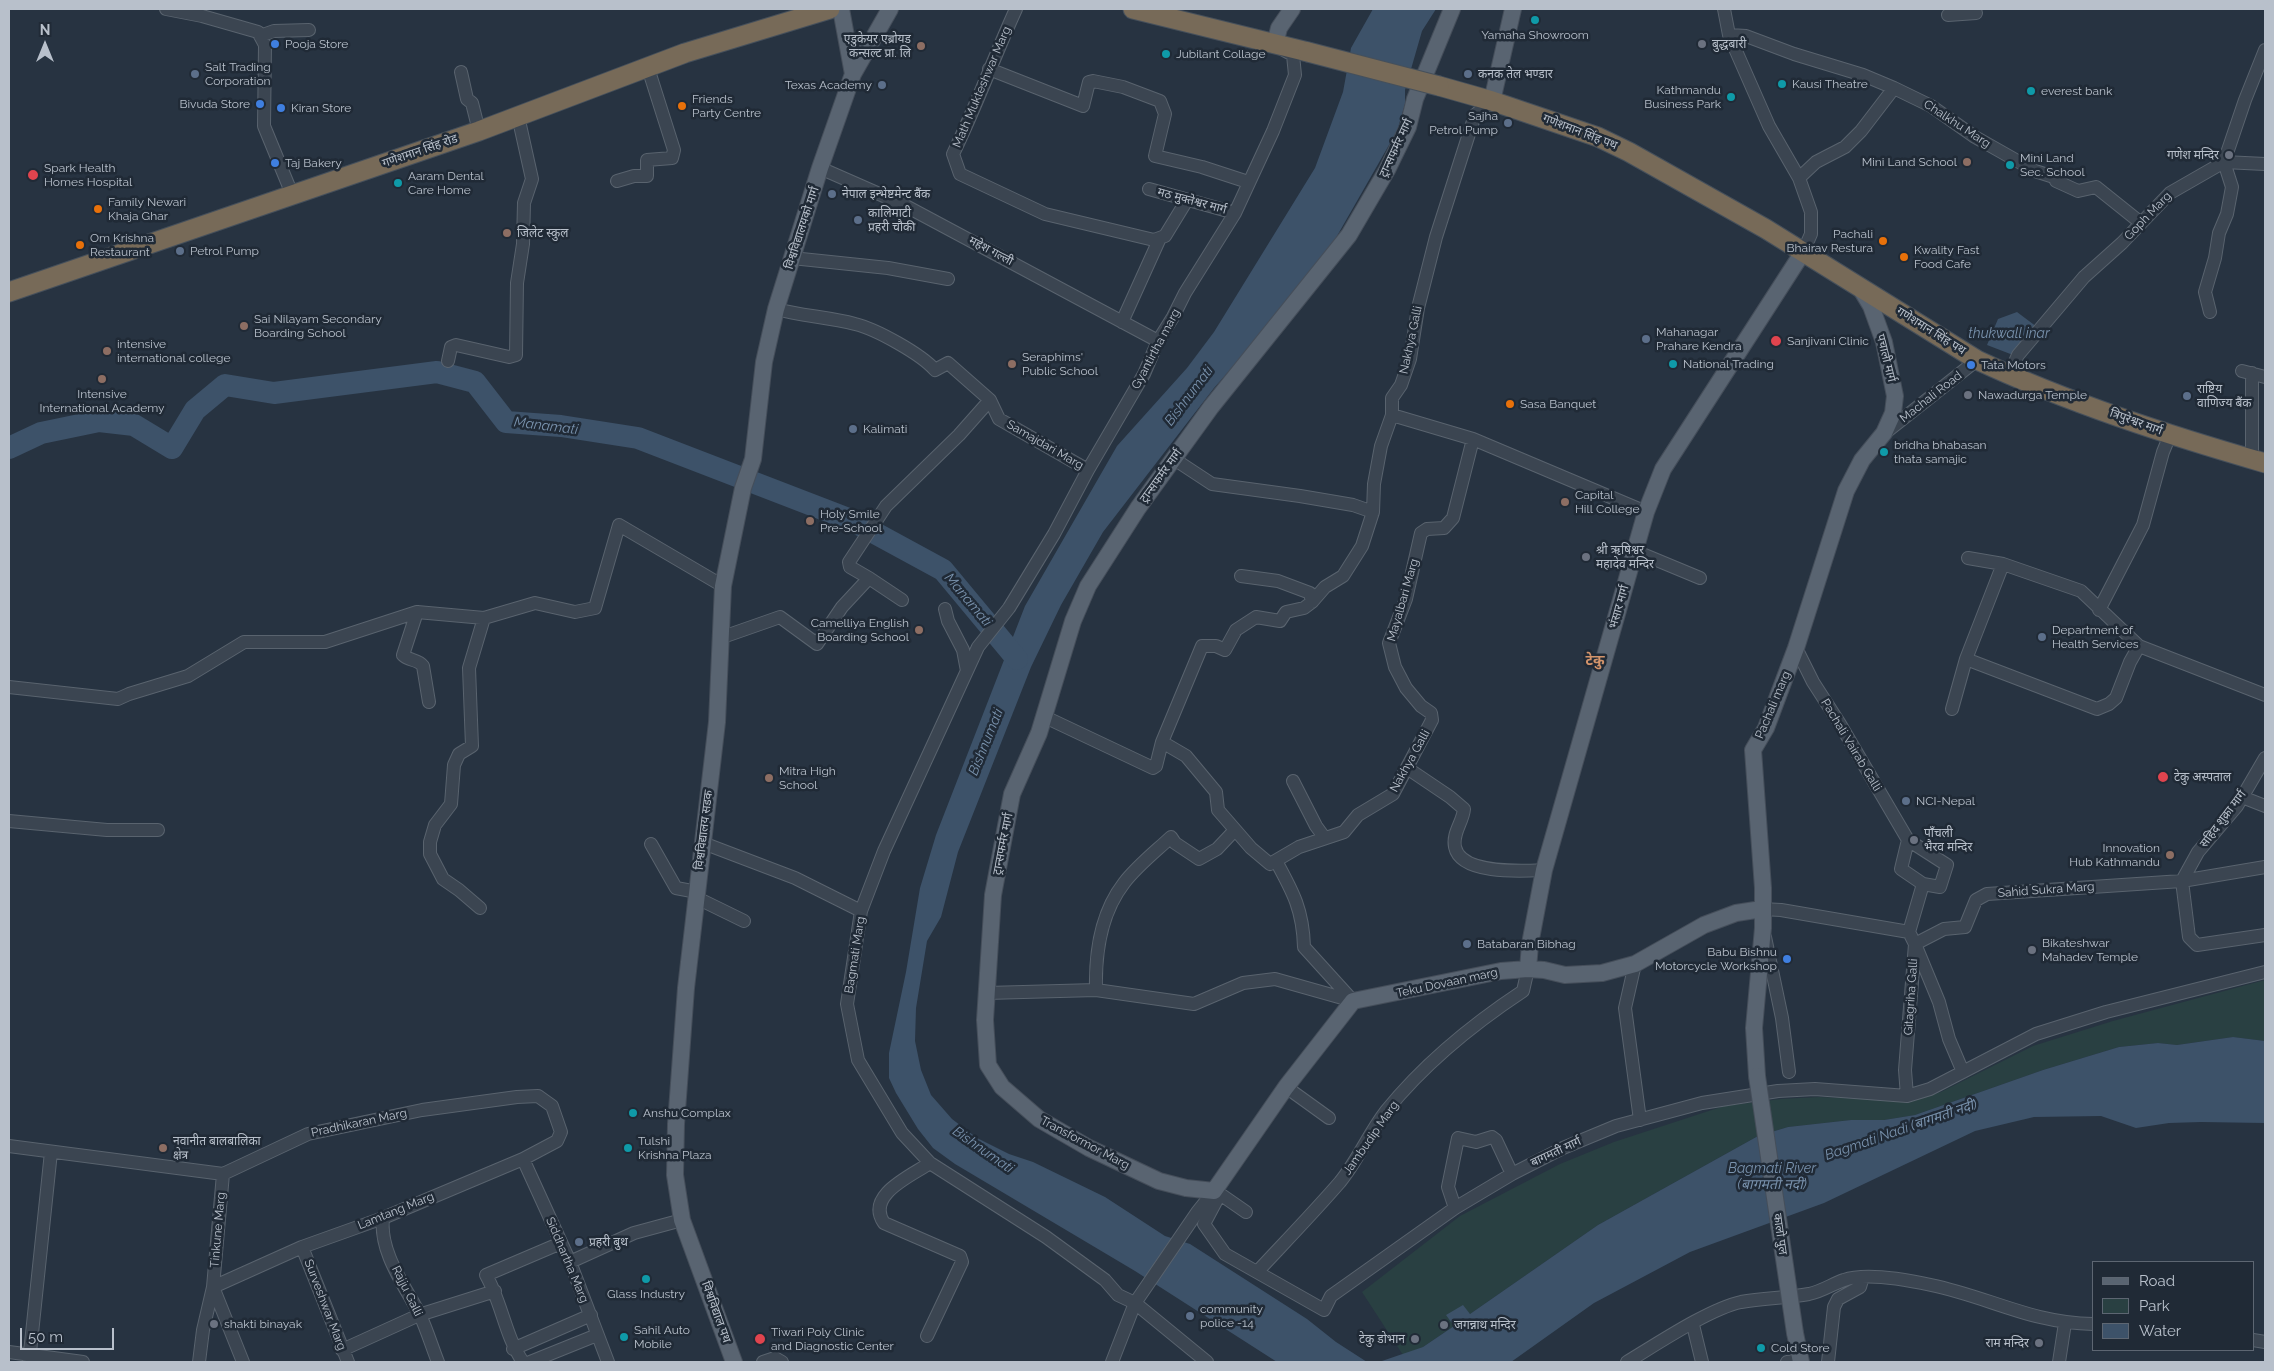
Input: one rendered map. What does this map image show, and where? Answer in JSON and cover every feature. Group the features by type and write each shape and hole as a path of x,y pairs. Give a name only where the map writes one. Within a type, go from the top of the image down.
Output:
{"highway":[{"name":"गणेशमान सिंह रोड","path":"9,292 479,131 685,53 830,9"},
{"name":"गणेशमान सिंह पथ","path":"1133,9 1439,86 1492,101 1598,136 1669,173 1803,252 1977,360 2009,375"},
{"name":"त्रिपुरेश्वर मार्ग","path":"2009,375 2170,435 2258,461"}],"main road":[{"path":"841,9 853,74"},
{"name":"विश्वविद्यालयको मार्ग","path":"744,488 753,459 764,362 776,309 820,168 853,74 890,9"},
{"path":"1275,44 1279,28 1292,9"},
{"name":"ट्रान्सफर्मर मार्ग","path":"988,993 993,895 1012,794 1044,717 1073,621 1088,586 1138,508 1211,407 1349,235 1387,170 1408,127 1415,99 1452,9"},
{"path":"1492,101 1513,9"},
{"name":"भंसार मार्ग","path":"1528,969 1530,944 1544,870 1646,512 1663,469 1803,252"},
{"name":"पचाली मार्ग","path":"1859,286 1871,306 1884,342 1895,396 1893,412 1884,433"},
{"name":"Pachali marg","path":"1755,1055 1754,1028 1763,928 1753,750 1766,728 1796,648 1846,492 1862,460 1884,433"},
{"name":"विश्वविद्यालय सडक","path":"682,1220 676,1175 676,1115 686,988 717,722 723,586 744,488"},
{"name":"Teku Dovaan marg","path":"1353,1001 1501,971 1544,970 1565,975 1602,973 1635,964 1704,925 1736,913 1762,909"},
{"name":"Transformor Marg","path":"988,993 985,1020 988,1064 1002,1087 1039,1119 1089,1148 1159,1181 1217,1193"},
{"path":"1217,1193 1286,1087 1353,1001"},
{"name":"कालो पुल","path":"1755,1055 1795,1333 1795,1362"},
{"name":"विश्वविद्याल पथ","path":"682,1220 734,1362"}],"street":[{"path":"166,9 203,12 258,32 265,45 264,126 292,194"},
{"name":"Math Mukteshwar Marg","path":"1016,9 989,69 969,121 953,154 960,174 1044,214 1154,240 1160,238"},
{"path":"1724,9 1729,35 1769,126 1799,178 1811,212 1810,234 1803,252"},
{"path":"1948,15 1976,13"},
{"path":"260,36 274,31 309,30"},
{"name":"Chalkhu Marg","path":"1729,35 1746,36 1794,54 1863,74 1894,88 1931,106 1975,137 2035,172 2057,178 2056,181 2078,191 2096,187 2141,224"},
{"name":"Gyantirtha marg","path":"978,647 1009,608 1054,534 1088,470 1144,374 1158,341 1235,212 1273,131 1295,75 1292,55 1275,44"},
{"path":"2210,312 2205,292 2213,266 2219,233 2227,214 2232,187 2224,162 2245,100 2265,50"},
{"path":"617,180 634,176 647,176 647,160 672,158 674,150 648,68"},
{"path":"989,69 1083,106 1089,82 1093,81 1123,87 1160,101 1165,114 1155,156 1202,167 1248,182"},
{"path":"461,72 467,99 472,103 479,131"},
{"path":"1799,178 1816,162 1845,147 1894,88"},
{"name":"Nakhya Galli","path":"1312,602 1325,587 1343,576 1362,546 1372,512 1374,484 1381,446 1392,415 1392,398 1401,385 1410,359 1420,300 1436,237 1475,115 1492,101"},
{"path":"448,361 451,347 456,345 509,357 516,355 517,283 523,244 524,203 532,179 518,116"},
{"path":"2224,162 2265,164"},
{"name":"Goph Marg","path":"2009,375 2018,355 2084,277 2122,243 2170,192 2224,162"},
{"name":"महेश गल्ली","path":"820,168 902,204 1158,341"},
{"name":"मठ मुक्तेश्वर मार्ग","path":"1149,189 1235,212"},
{"path":"1122,322 1160,238 1166,236 1187,200"},
{"path":"792,258 888,268 948,279"},
{"name":"Samajdari Marg","path":"776,309 797,315 858,324 918,354 935,370 947,362 990,400 1000,419 1088,470"},
{"name":"Machali Road","path":"1884,433 1977,360"},
{"path":"2258,461 2247,372 2265,377"},
{"path":"902,600 849,565 866,535 886,506 959,436 990,400"},
{"path":"1392,415 1473,439 1646,512"},
{"path":"2099,610 2143,525 2163,452 2170,435"},
{"name":"Mayalbari Marg","path":"1431,713 1421,706 1406,688 1395,667 1389,643 1406,599 1422,533 1427,529 1444,528 1452,518 1473,439"},
{"path":"1174,459 1212,484 1300,496 1352,506 1372,512"},
{"path":"9,687 118,700 129,694 188,676 244,642 325,642 417,612 484,618 535,603 575,612 595,608 619,525 723,586"},
{"path":"1635,551 1700,578"},
{"path":"1968,558 2002,564 2081,591 2139,646 2265,695"},
{"path":"1952,708 1966,659 2002,564"},
{"path":"1044,717 1153,768 1156,766 1162,742 1202,646 1216,646 1225,650 1236,630 1256,617 1280,620 1286,612 1304,608 1312,602 1310,593 1278,581 1241,576"},
{"path":"720,638 780,617 817,644 842,607 869,578"},
{"path":"945,609 948,621 963,650 967,671"},
{"path":"417,612 402,650 406,658 420,662 423,666 429,702"},
{"path":"480,908 443,879 430,854 430,842 434,826 451,804 454,765 459,754 472,746 469,668 484,618"},
{"path":"1966,659 2097,709 2109,704 2116,698 2130,662 2139,646"},
{"name":"Bagmati Marg","path":"978,647 884,851 861,911 847,1004 858,1060 902,1133 930,1163 1046,1237 1105,1280 1118,1295 1135,1303 1207,1362"},
{"name":"Pachali Vairab Galli","path":"1796,648 1813,682 1908,840 1947,865 1940,888 1923,884"},
{"name":"Nakhya Galli","path":"1276,861 1299,847 1344,832 1358,815 1393,794 1432,720 1431,713"},
{"path":"1162,742 1186,756 1216,792 1218,810 1234,831 1270,864 1276,861 1297,899 1304,947 1353,1001"},
{"name":"सहिद शुक्रा मार्ग","path":"2182,881 2198,852 2242,796 2265,758"},
{"path":"1407,768 1450,797 1464,809 1456,833 1454,847 1461,858 1478,867 1505,870 1544,870"},
{"path":"1294,781 1324,838"},
{"path":"2242,796 2265,806"},
{"path":"9,821 106,830 158,830"},
{"path":"1096,990 1095,962 1103,924 1112,900 1125,882 1171,837 1175,843 1199,859 1217,849 1234,831"},
{"path":"1908,840 1901,869 1923,884 1909,932 1915,944"},
{"path":"703,843 795,878 861,911"},
{"path":"651,844 676,888 697,895 744,920"},
{"path":"2265,867 2182,881 2189,937 2193,943 2197,945 2265,935"},
{"name":"Sahid Sukra Marg","path":"1915,944 1944,929 1965,926 1976,900 1987,894 2182,881"},
{"path":"1762,909 1781,910 1909,932"},
{"path":"1763,928 1776,984 1789,1072"},
{"name":"Gitagriha Galli","path":"1915,944 1939,1002 1949,1039 1963,1072"},
{"name":"Gitagriha Galli","path":"1907,1096 1905,1070 1915,944"},
{"path":"1635,964 1625,1008 1640,1120"},
{"name":"Jambudip Marg","path":"1258,1272 1342,1180 1385,1112 1444,1051 1490,1012 1523,991 1528,969"},
{"path":"1907,1096 1930,1089 2036,1034 2106,1012 2265,972"},
{"path":"988,993 1096,990 1194,1004 1244,983 1275,978 1353,1001"},
{"path":"1286,1087 1329,1118"},
{"name":"बागमती मार्ग","path":"1258,1272 1324,1310 1331,1296 1454,1208 1512,1174 1563,1148 1616,1126 1702,1102 1778,1090 1815,1089 1907,1096"},
{"name":"Pradhikaran Marg","path":"223,1174 308,1134 422,1110 517,1097 538,1096 552,1106 555,1120"},
{"name":"Lamtang Marg","path":"213,1287 302,1247 383,1218 523,1159 557,1141 561,1132 555,1120"},
{"path":"1454,1208 1448,1187 1458,1138 1476,1142 1492,1137 1496,1140 1512,1174"},
{"path":"9,1146 223,1174"},
{"path":"29,1359 51,1152"},
{"name":"Siddhartha Marg","path":"523,1159 570,1262 608,1362"},
{"path":"927,1336 962,1262 960,1256 884,1223 878,1215 878,1206 892,1187 930,1163"},
{"name":"Tinkune Marg","path":"199,1362 203,1330 213,1287 223,1174"},
{"path":"1217,1193 1204,1220 1205,1228 1225,1254 1258,1272"},
{"path":"1112,1362 1135,1303 1198,1211 1217,1193"},
{"path":"1217,1193 1246,1212"},
{"name":"Rajju Galli","path":"383,1218 382,1229 391,1259 410,1301 420,1315 438,1362"},
{"path":"570,1262 634,1233 682,1220"},
{"path":"522,1362 514,1348 495,1291 486,1275 561,1243"},
{"name":"Surveshwar Marg","path":"302,1247 348,1362"},
{"path":"1828,1362 1834,1308 1838,1299 1860,1287 1863,1277"},
{"path":"1627,1362 1720,1310 1740,1302 1810,1294 1828,1289 1845,1280 1863,1277 1933,1285 2022,1313 2065,1323 2092,1324"},
{"name":"Tinkune Marg","path":"213,1287 243,1362"},
{"path":"342,1350 420,1315 495,1291"},
{"path":"514,1348 591,1315"},
{"path":"2059,1362 2065,1323"},
{"path":"1692,1325 1702,1362"},
{"path":"530,1362 597,1335"},
{"path":"9,1352 29,1359 82,1362"},
{"path":"764,1362 774,1358 782,1362"}],"green space":[{"path":"2265,980 2265,1041 2233,1037 2177,1045 2158,1043 2119,1047 2043,1070 1915,1115 1884,1120 1851,1120 1788,1127 1758,1136 1598,1225 1470,1314 1462,1306 1454,1326 1423,1347 1403,1355 1362,1292 1460,1216 1560,1164 1614,1142 1724,1106 1781,1099 1819,1097 1913,1101 1941,1092 2033,1046 2113,1021"}],"water":[{"name":"Bishnumati","path":"1373,9 1436,9 1422,31 1405,90 1405,104 1397,131 1333,243 1274,320 1214,388 1103,532 1061,605 1031,667 958,852 941,917 927,941 916,1008 915,1041 921,1070 931,1095 952,1119 977,1138 1009,1154 1033,1162 1105,1197 1165,1236 1190,1244 1307,1319 1336,1342 1367,1362 1277,1362 1135,1271 955,1164 933,1148 918,1129 889,1078 889,1053 906,972 920,888 936,835 1025,606 1117,446 1187,368 1214,332 1315,168 1343,92 1351,48"},
{"name":"thukwall inar","path":"2017,312 2037,327 2013,355 1987,345 1998,319"},
{"name":"Bagmati River (बागमती नदी)","path":"2233,1037 2265,1041 2265,1123 2169,1123 2136,1128 2101,1116 2034,1117 1975,1131 1824,1203 1690,1252 1594,1303 1511,1362 1379,1362 1423,1347 1454,1326 1446,1315 1463,1305 1470,1314 1598,1225 1758,1136 1788,1127 1851,1120 1884,1120 1915,1115 2043,1070 2119,1047 2158,1043 2177,1045"}],"waterway":[{"name":"Manamati","path":"9,448 41,433 99,421 134,425 172,448 195,410 225,385 274,393 437,372 475,382 506,422 561,426 638,438 851,520 943,570 1017,659"}],"place":[{"name":"Yamaha Showroom","path":"1535,20"},
{"name":"Pooja Store","path":"275,44"},
{"name":"बुद्धबारी","path":"1702,44"},
{"name":"एडुकेयर एब्रोयड कन्सल्ट प्रा. लि","path":"921,46"},
{"name":"Jubilant Collage","path":"1166,54"},
{"name":"Salt Trading Corporation","path":"195,74"},
{"name":"कनक तेल भण्डार","path":"1468,74"},
{"name":"Kausi Theatre","path":"1782,84"},
{"name":"Texas Academy","path":"882,85"},
{"name":"everest bank","path":"2031,91"},
{"name":"Kathmandu Business Park","path":"1731,97"},
{"name":"Bivuda Store","path":"260,104"},
{"name":"Friends Party Centre","path":"682,106"},
{"name":"Kiran Store","path":"281,108"},
{"name":"Sajha Petrol Pump","path":"1508,123"},
{"name":"गणेश मन्दिर","path":"2229,155"},
{"name":"Mini Land School","path":"1967,162"},
{"name":"Taj Bakery","path":"275,163"},
{"name":"Mini Land Sec. School","path":"2010,165"},
{"name":"Spark Health Homes Hospital","path":"33,175"},
{"name":"Aaram Dental Care Home","path":"398,183"},
{"name":"नेपाल इन्भेष्टमेन्ट बैंक","path":"832,194"},
{"name":"Family Newari Khaja Ghar","path":"98,209"},
{"name":"कालिमाटी प्रहरी चौकी","path":"858,220"},
{"name":"जिलेट स्कुल","path":"507,233"},
{"name":"Pachali Bhairav Restura","path":"1883,241"},
{"name":"Om Krishna Restaurant","path":"80,245"},
{"name":"Petrol Pump","path":"180,251"},
{"name":"Kwality Fast Food Cafe","path":"1904,257"},
{"name":"Sai Nilayam Secondary Boarding School","path":"244,326"},
{"name":"Mahanagar Prahare Kendra","path":"1646,339"},
{"name":"Sanjivani Clinic","path":"1776,341"},
{"name":"intensive international college","path":"107,351"},
{"name":"Seraphims' Public School","path":"1012,364"},
{"name":"National Trading","path":"1673,364"},
{"name":"Tata Motors","path":"1971,365"},
{"name":"Intensive International Academy","path":"102,379"},
{"name":"Nawadurga Temple","path":"1968,395"},
{"name":"राष्ट्रिय वाणिज्य बैंक","path":"2187,396"},
{"name":"Sasa Banquet","path":"1510,404"},
{"name":"Kalimati","path":"853,429"},
{"name":"bridha bhabasan thata samajic","path":"1884,452"},
{"name":"Capital Hill College","path":"1565,502"},
{"name":"Holy Smile Pre-School","path":"810,521"},
{"name":"श्री ऋषिश्वर महादेव मन्दिर","path":"1586,557"},
{"name":"Camelliya English Boarding School","path":"919,630"},
{"name":"Department of Health Services","path":"2042,637"},
{"name":"टेकु अस्पताल","path":"2163,777"},
{"name":"Mitra High School","path":"769,778"},
{"name":"NCI-Nepal","path":"1906,801"},
{"name":"पाँचली भैरव मन्दिर","path":"1914,840"},
{"name":"Innovation Hub Kathmandu","path":"2170,855"},
{"name":"Batabaran Bibhag","path":"1467,944"},
{"name":"Bikateshwar Mahadev Temple","path":"2032,950"},
{"name":"Babu Bishnu Motorcycle Workshop","path":"1787,959"},
{"name":"Anshu Complax","path":"633,1113"},
{"name":"नवानीत बालबालिका क्षेत्र","path":"163,1148"},
{"name":"Tulshi Krishna Plaza","path":"628,1148"},
{"name":"प्रहरी बुथ","path":"579,1242"},
{"name":"Glass Industry","path":"646,1279"},
{"name":"community police -14","path":"1190,1316"},
{"name":"shakti binayak","path":"214,1324"},
{"name":"जगन्नाथ मन्दिर","path":"1444,1325"},
{"name":"Sahil Auto Mobile","path":"624,1337"},
{"name":"Tiwari Poly Clinic and Diagnostic Center","path":"760,1339"},
{"name":"टेकु डोभान","path":"1415,1339"},
{"name":"राम मन्दिर","path":"2039,1343"},
{"name":"Cold Store","path":"1761,1348"}],"district":[{"name":"टेकु","path":"1595,661"}],"water label":[{"name":"Bagmati Nadi (बागमती नदी)","path":"1901,1130"}]}
